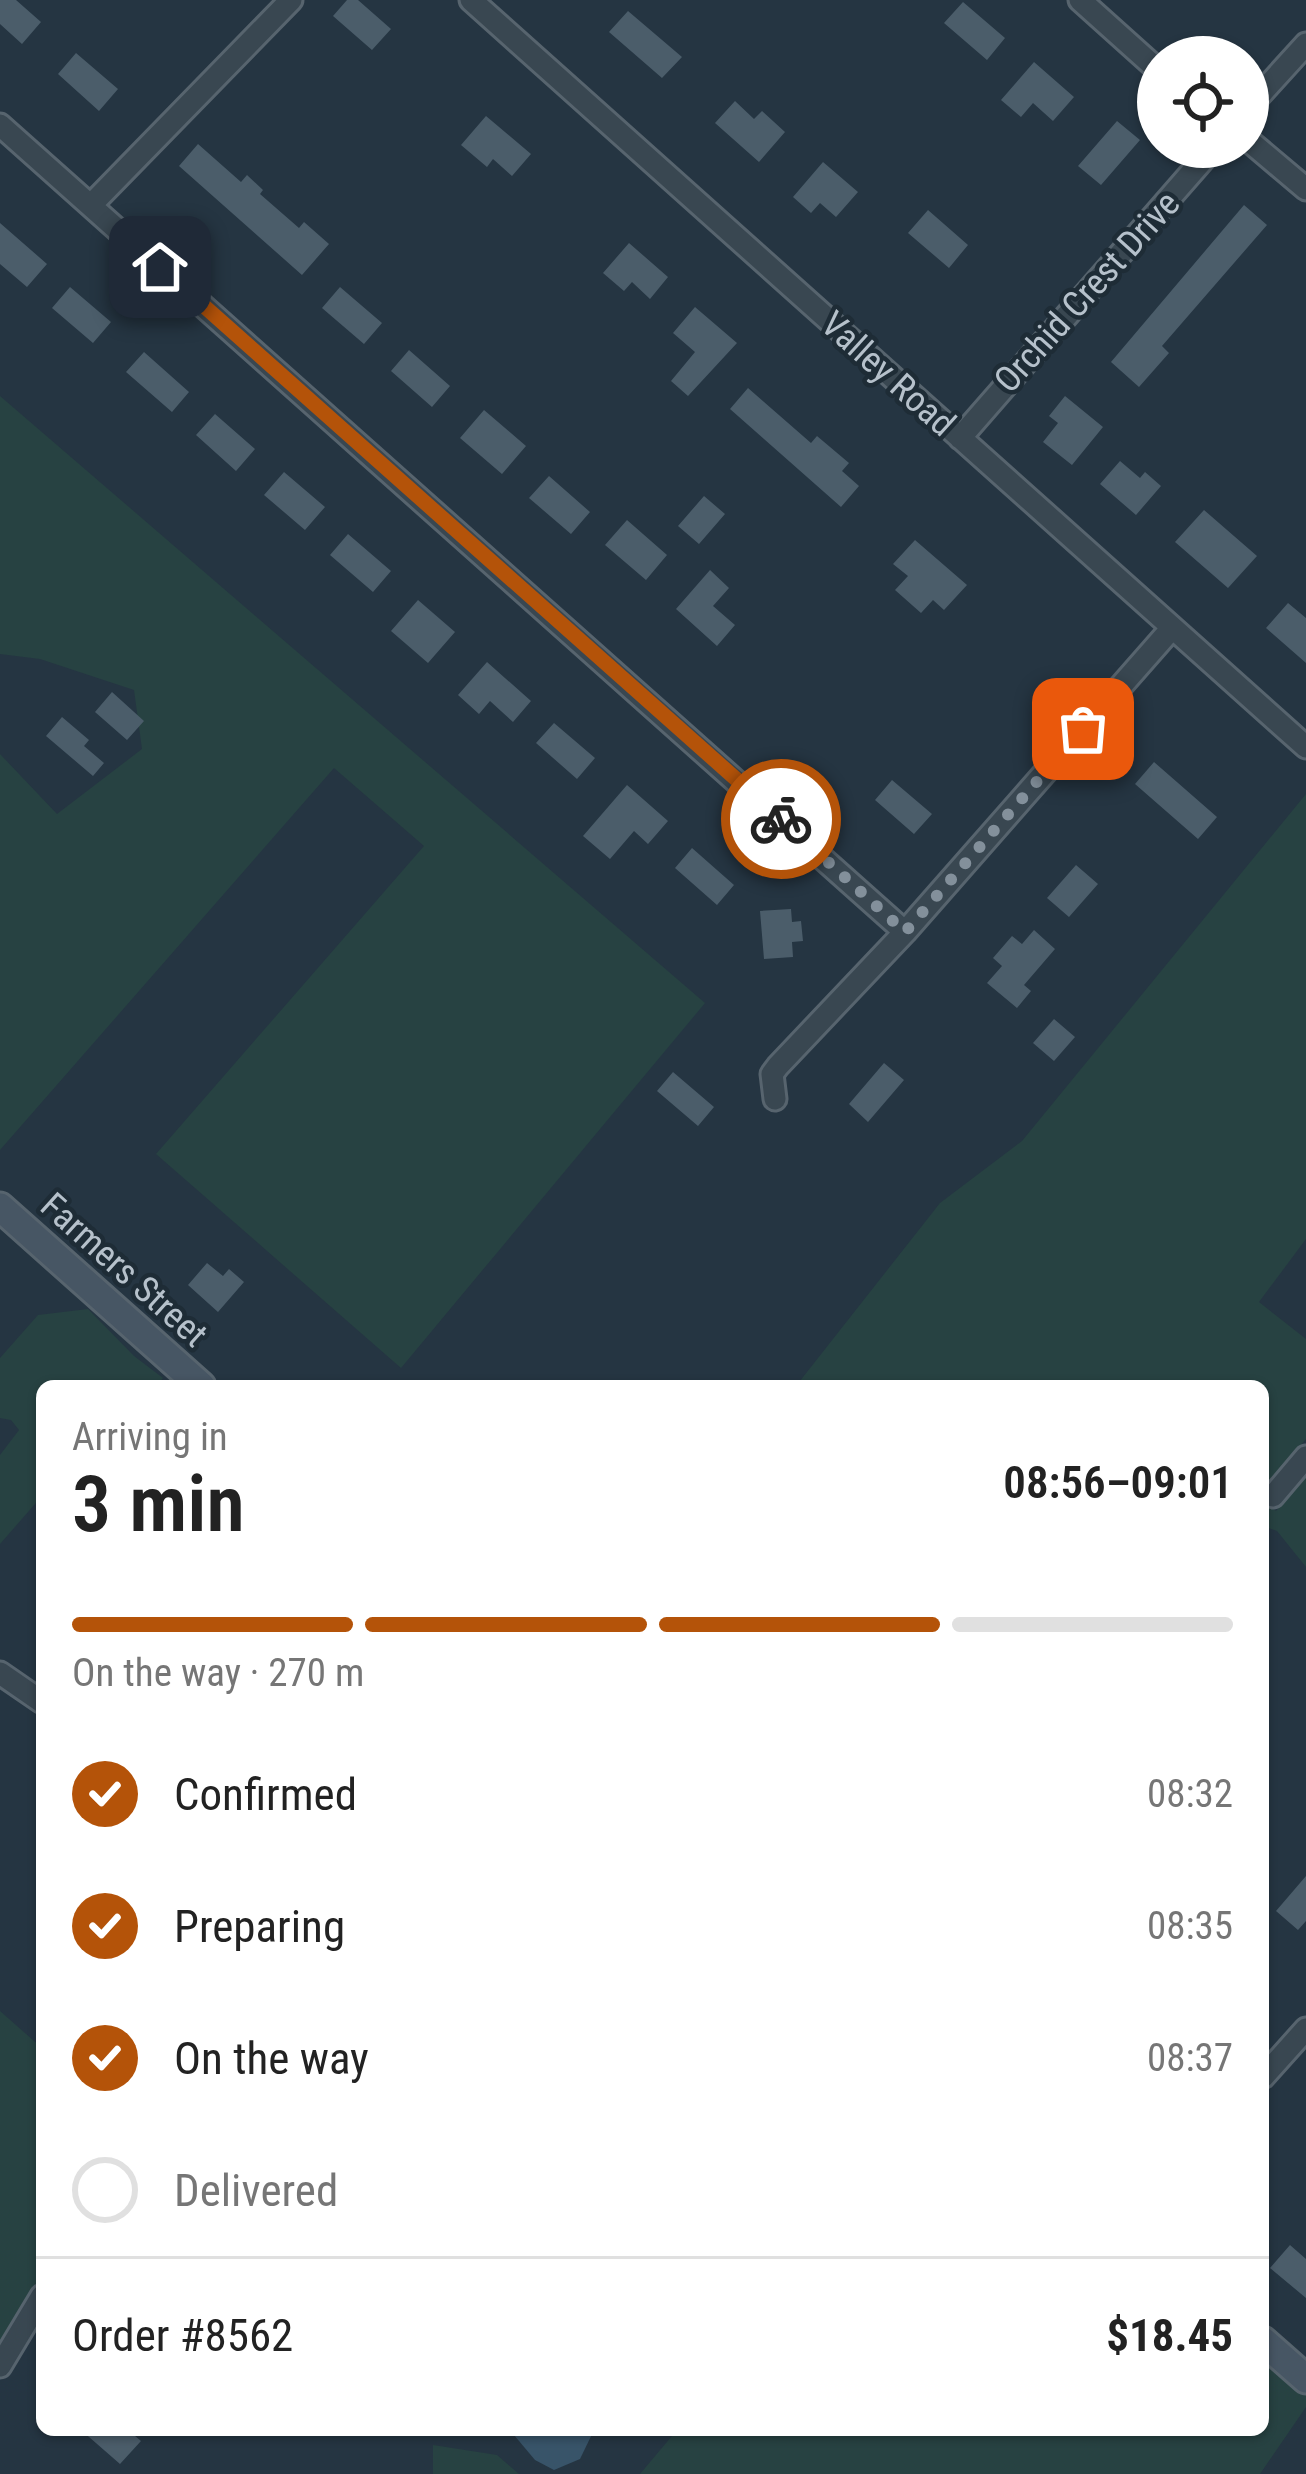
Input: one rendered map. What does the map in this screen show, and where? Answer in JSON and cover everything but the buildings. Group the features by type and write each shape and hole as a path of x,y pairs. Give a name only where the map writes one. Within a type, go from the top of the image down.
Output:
{"street":[{"path":"91,205 291,0"},
{"name":"Valley Road","path":"471,0 1306,747"},
{"path":"1080,0 1137,51"},
{"path":"1269,85 1306,44"},
{"path":"0,124 905,932"},
{"path":"1269,158 1306,189"},
{"name":"Orchid Crest Drive","path":"960,438 1196,168"},
{"path":"775,1099 772,1074 778,1066 905,932 1172,628"},
{"name":"Farmers Street","path":"0,1207 194,1380"},
{"path":"1273,1496 1306,1456"},
{"path":"0,1672 36,1698"},
{"path":"1269,2070 1306,2029"},
{"path":"0,2366 36,2306"},
{"path":"1269,2346 1306,2379"}],"green space":[{"path":"0,396 705,1003 401,1368 156,1154 424,846 334,768 0,1150 0,754 57,814 142,749 134,690 40,659 0,654"},
{"path":"1306,794 1306,1239 1259,1302 1306,1339 1306,1439 1269,1482 1269,1380 801,1380 940,1203 1022,1141"},
{"path":"88,1309 163,1378 36,1380 36,1503 0,1544 0,1455 19,1430 11,1420 0,1418 0,1358 38,1315"},
{"path":"1306,1474 1306,1567 1277,1531 1269,1528 1269,1506 1276,1511"},
{"path":"0,2011 36,2043 36,2284 0,2343"},
{"path":"1269,2359 1306,2393 1306,2407 1260,2474 640,2474 672,2436 1269,2436"},
{"path":"433,2445 497,2455 519,2474 433,2474"}],"water":[{"path":"515,2436 591,2436 580,2459 554,2470 535,2460"}],"way so far":[{"path":"781,819 905,932 1083,729"}],"route":[{"path":"160,267 781,819"}]}
